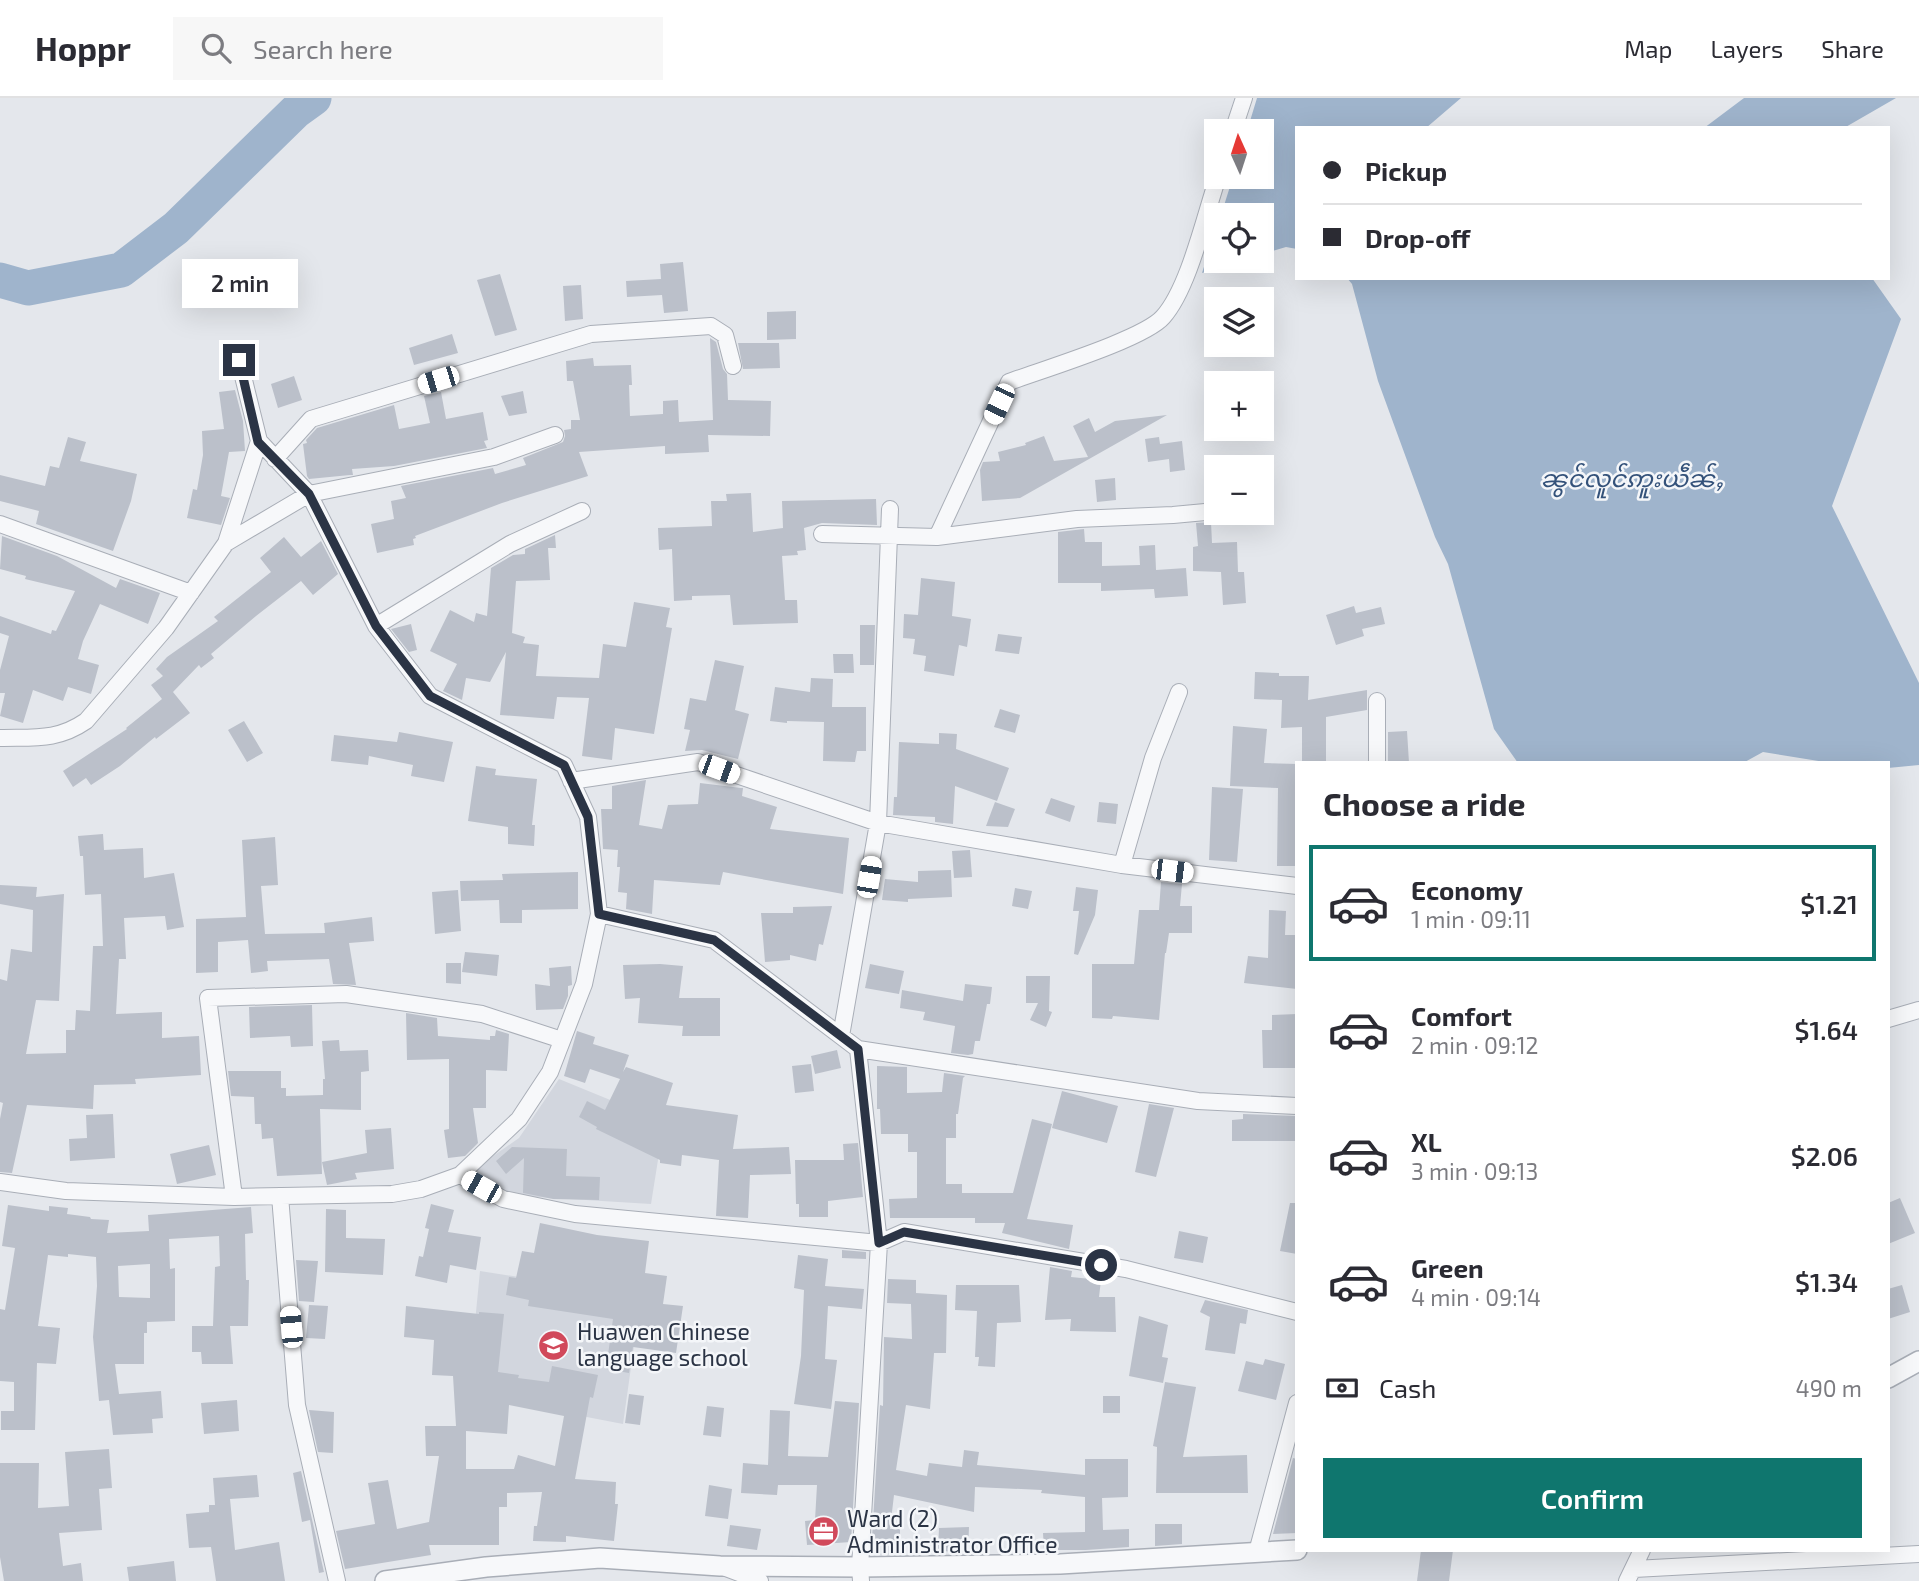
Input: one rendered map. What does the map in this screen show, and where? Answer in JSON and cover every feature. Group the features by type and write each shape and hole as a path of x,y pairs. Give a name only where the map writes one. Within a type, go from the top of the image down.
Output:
{"street":[{"path":"1237,119 1244,98"},
{"path":"937,537 1009,382 1133,336 1162,319 1182,289 1214,189"},
{"path":"275,458 311,419 591,334 710,326 725,335 733,366"},
{"path":"0,738 47,737 69,733 86,722 166,628 226,542 258,442 239,360"},
{"path":"226,542 309,494 494,457 555,435"},
{"path":"0,1182 66,1191 234,1197 392,1194 421,1189 460,1175 519,1119 550,1072 584,985 599,914 588,817 564,765 430,696 376,626 309,494 258,442"},
{"path":"841,1037 878,823 890,509"},
{"path":"376,626 510,544 582,511"},
{"path":"822,534 937,537 1077,519 1204,511"},
{"path":"0,523 191,593"},
{"path":"1122,865 1153,758 1179,692"},
{"path":"1377,701 1377,761"},
{"path":"571,781 698,762 878,823 1122,865 1295,886"},
{"path":"599,914 714,940 858,1049 1198,1101 1295,1106"},
{"path":"234,1197 208,998 346,994 482,1014 562,1040"},
{"path":"1890,1018 1919,1010"},
{"path":"858,1049 879,1243 860,1574"},
{"path":"460,1175 503,1199 575,1214 879,1243 904,1232 1126,1269 1295,1311"},
{"path":"280,1196 297,1405 337,1581"},
{"path":"1890,1377 1919,1361"},
{"path":"1257,1552 1295,1410"},
{"path":"385,1581 486,1567 600,1558 860,1574 1295,1550"},
{"path":"1641,1552 1630,1575 1919,1554"},
{"path":"720,1566 760,1581"}],"shaded area":[{"path":"559,1079 664,1122 651,1204 471,1193 470,1172 519,1138"},
{"name":"Huawen Chinese language school","path":"480,1271 641,1296 623,1424 468,1394"}],"water":[{"path":"1257,98 1461,98 1428,126 1295,126 1295,249 1286,247 1274,250 1274,203 1225,203 1229,189 1274,189 1274,119 1251,119"},
{"path":"1744,98 1896,98 1847,126 1707,126"},
{"name":"ၼွင်လူင်ဢူးယဵၼ်ႇ","path":"1349,280 1873,280 1901,319 1832,506 1919,683 1919,765 1890,768 1890,761 1819,761 1763,752 1747,761 1517,761 1494,729 1448,564 1435,537 1378,381"}],"building":[{"path":"683,262 688,311 664,313 662,295 627,297 626,281 661,279 660,264"},
{"path":"500,274 517,330 495,336 477,280"},
{"path":"581,285 583,319 565,321 563,286"},
{"path":"796,311 796,339 767,340 767,312"},
{"path":"452,334 458,353 414,365 409,348"},
{"path":"710,338 716,342 723,369 727,374 728,400 771,401 770,436 708,435 709,452 665,454 665,446 579,452 588,476 502,503 415,536 414,545 377,553 371,524 394,519 391,501 406,498 401,486 493,468 495,474 526,465 523,458 563,442 564,430 571,429 571,420 580,420 573,381 567,381 566,361 593,358 594,366 631,365 630,416 663,414 663,401 678,400 679,422 713,420"},
{"path":"738,343 779,343 780,368 743,369"},
{"path":"294,376 302,400 278,408 271,384"},
{"path":"235,390 243,421 245,451 229,452 221,496 230,498 221,525 187,518 193,489 197,490 203,455 202,431 224,429 219,392"},
{"path":"523,391 527,413 509,416 501,396"},
{"path":"441,392 446,419 483,412 488,440 484,441 487,448 394,466 352,469 353,475 309,479 307,476 303,444 307,443 306,440 317,428 394,405 399,429 430,423 424,396"},
{"path":"1167,415 1020,498 982,501 980,470 983,462 1000,461 998,452 1026,445 1025,443 1044,436 1054,461 1088,457 1073,426 1089,418 1095,432 1115,421"},
{"path":"68,437 86,442 80,461 137,474 131,501 113,551 36,524 39,511 0,501 0,475 45,486 50,466 59,468"},
{"path":"1159,437 1160,444 1182,441 1185,470 1170,472 1169,459 1148,462 1145,439"},
{"path":"1115,478 1116,500 1097,502 1095,480"},
{"path":"751,493 753,532 783,528 782,501 876,499 877,525 822,523 804,528 806,550 797,551 798,555 782,556 785,600 797,600 798,623 733,625 730,595 692,596 692,600 674,601 672,549 659,550 658,528 712,526 711,501 727,501 726,494"},
{"path":"1196,523 1211,525 1212,543 1237,542 1238,572 1244,572 1246,603 1223,605 1221,572 1193,571 1193,547 1198,546"},
{"path":"1084,529 1085,542 1102,542 1102,566 1140,565 1139,546 1155,545 1156,570 1186,568 1188,596 1155,598 1154,589 1101,591 1101,583 1058,583 1058,532"},
{"path":"555,535 556,548 548,548 550,580 516,581 512,633 525,637 523,643 539,645 536,676 599,678 603,644 626,647 634,602 670,608 666,627 672,628 654,734 615,728 612,760 582,756 589,698 557,697 554,719 500,715 506,652 490,682 466,678 462,700 443,691 457,664 430,651 450,610 474,622 476,613 487,616 491,568 513,555 525,554 525,549"},
{"path":"2,536 57,556 116,588 120,579 160,593 148,624 100,604 78,659 99,665 91,694 68,687 63,701 33,690 23,723 0,716 5,693 0,693 0,670 9,636 0,633 0,616 51,634 52,630 56,631 75,591 25,579 26,576 0,569"},
{"path":"284,537 301,557 321,541 338,574 313,595 301,581 256,616 211,654 214,658 201,668 199,665 173,692 190,713 91,785 86,778 73,787 63,771 127,729 162,699 151,685 163,676 156,669 167,657 218,621 214,617 271,572 260,558"},
{"path":"921,578 955,582 952,616 971,619 967,647 959,645 954,676 924,671 926,656 913,654 915,639 903,638 904,614 918,615"},
{"path":"1354,606 1356,613 1381,607 1385,624 1362,629 1364,636 1336,645 1326,615"},
{"path":"411,624 417,650 409,652 391,629"},
{"path":"860,625 875,625 874,665 860,665"},
{"path":"998,634 1022,637 1019,654 995,651"},
{"path":"833,654 853,654 854,673 834,673"},
{"path":"715,660 744,666 735,710 749,714 738,759 702,750 685,751 690,730 684,729 690,698 706,701"},
{"path":"1255,672 1279,673 1279,676 1309,676 1308,700 1367,690 1367,710 1326,717 1326,761 1302,761 1302,727 1281,728 1282,700 1254,699"},
{"path":"811,678 833,679 832,707 866,707 866,751 857,751 855,762 823,761 824,722 770,721 775,687 810,692"},
{"path":"1000,709 1020,715 1015,733 994,727"},
{"path":"244,721 263,753 247,762 228,730"},
{"path":"1233,726 1267,729 1264,763 1295,764 1295,866 1277,866 1278,788 1230,786"},
{"path":"1407,731 1409,761 1388,761 1388,732"},
{"path":"399,732 453,742 444,782 411,776 413,765 369,756 368,765 331,761 334,735 397,742"},
{"path":"939,733 957,734 956,749 1009,768 997,801 955,786 953,824 935,822 935,817 893,815 894,797 897,797 899,742 939,744"},
{"path":"476,766 496,769 495,775 537,779 532,825 535,825 534,846 508,844 508,827 468,821"},
{"path":"646,780 639,825 662,829 668,805 698,804 700,783 743,788 742,796 777,807 770,829 849,838 843,894 723,872 720,885 654,880 652,914 626,909 627,893 618,892 618,850 603,849 601,809 612,809 612,786"},
{"path":"1212,787 1243,789 1237,862 1209,860"},
{"path":"1051,798 1075,806 1070,822 1045,813"},
{"path":"995,802 1015,809 1008,827 986,826"},
{"path":"1099,802 1118,804 1116,824 1097,822"},
{"path":"103,834 104,850 143,848 144,878 174,873 184,927 167,930 165,916 124,918 126,959 119,959 116,1014 162,1012 162,1038 199,1036 201,1075 135,1079 136,1084 94,1085 93,1109 27,1105 12,1173 0,1172 0,1119 3,1103 0,1102 0,979 7,981 11,949 32,952 33,910 0,904 0,885 37,887 36,897 64,894 59,1001 36,1000 26,1054 66,1053 66,1030 75,1030 76,1010 90,1011 93,946 103,946 101,894 85,895 83,856 80,856 78,836"},
{"path":"275,837 278,885 261,886 265,934 325,933 324,923 372,917 374,941 349,943 356,985 333,984 329,959 267,961 268,971 251,973 248,940 218,942 218,972 196,973 196,919 246,917 242,840"},
{"path":"970,850 972,877 954,878 952,851"},
{"path":"951,870 952,897 908,899 908,902 882,900 885,879 918,882 918,871"},
{"path":"578,872 578,909 522,910 522,923 500,923 499,900 461,901 460,881 503,880 502,874"},
{"path":"1161,882 1182,884 1180,906 1192,906 1192,933 1169,933 1159,1020 1113,1016 1112,1019 1092,1018 1092,964 1134,964 1139,910 1159,910"},
{"path":"1076,887 1098,890 1095,915 1078,955 1074,954 1079,911 1073,911"},
{"path":"1015,888 1032,891 1028,909 1012,906"},
{"path":"458,890 461,931 435,934 432,892"},
{"path":"832,906 823,945 819,944 816,961 790,955 790,960 765,962 761,913 793,913 793,907"},
{"path":"1269,910 1286,911 1285,935 1295,935 1295,989 1244,983 1248,956 1268,958"},
{"path":"465,952 499,955 497,976 462,972"},
{"path":"446,963 461,963 461,984 446,983"},
{"path":"870,964 904,971 899,994 865,988"},
{"path":"623,965 683,966 679,998 720,998 720,1036 682,1036 683,1026 638,1023 640,998 625,999"},
{"path":"571,966 572,985 568,986 568,996 563,1009 536,1010 535,984 550,986 549,968"},
{"path":"1026,976 1050,976 1049,1011 1052,1012 1046,1027 1030,1020 1038,1003 1026,1003"},
{"path":"965,984 992,987 980,1041 975,1041 973,1054 968,1055 951,1053 955,1026 923,1020 925,1012 900,1008 902,990 963,1001"},
{"path":"312,1005 313,1046 291,1047 290,1036 250,1038 249,1007"},
{"path":"406,1013 437,1018 438,1036 490,1040 490,1036 495,1036 496,1030 509,1034 507,1071 486,1070 486,1108 473,1108 478,1143 465,1156 448,1158 444,1130 449,1129 449,1059 407,1060"},
{"path":"1295,1014 1295,1068 1263,1068 1262,1030 1272,1030 1272,1015"},
{"path":"577,1031 595,1037 593,1044 629,1055 623,1072 626,1067 673,1083 666,1105 738,1115 733,1149 789,1147 791,1174 750,1175 748,1218 716,1216 719,1160 682,1155 681,1166 660,1163 660,1160 596,1129 597,1127 579,1117 587,1101 605,1110 620,1079 590,1069 585,1083 564,1076"},
{"path":"339,1040 340,1051 368,1050 369,1071 361,1072 361,1110 320,1109 322,1174 277,1176 273,1138 262,1139 261,1124 255,1124 254,1097 231,1096 228,1071 281,1071 281,1088 286,1088 286,1096 323,1095 325,1079 322,1041"},
{"path":"837,1050 841,1068 815,1074 811,1056"},
{"path":"811,1064 814,1091 795,1093 792,1066"},
{"path":"877,1066 907,1067 907,1093 942,1092 944,1073 965,1076 956,1114 956,1138 946,1138 946,1184 962,1184 962,1193 1013,1193 1032,1119 1052,1124 1027,1219 1073,1225 1069,1249 1002,1233 1005,1223 975,1223 975,1218 890,1218 889,1199 917,1198 917,1152 908,1152 908,1134 881,1134 880,1109 877,1109"},
{"path":"1062,1091 1118,1106 1107,1143 1052,1128"},
{"path":"1149,1104 1174,1108 1156,1177 1135,1172"},
{"path":"113,1114 115,1158 70,1161 69,1139 87,1138 86,1115"},
{"path":"1243,1114 1295,1116 1295,1141 1232,1141 1232,1120 1243,1119"},
{"path":"391,1128 394,1169 355,1173 357,1179 327,1185 322,1162 367,1153 365,1130"},
{"path":"858,1143 863,1197 828,1201 828,1217 799,1217 795,1160 844,1160 843,1144"},
{"path":"209,1145 216,1175 177,1184 170,1154"},
{"path":"512,1147 567,1149 566,1176 600,1177 599,1200 553,1199 523,1193 524,1158 506,1174 496,1161"},
{"path":"1900,1198 1915,1233 1890,1243 1890,1202"},
{"path":"1290,1203 1295,1203 1295,1254 1280,1251"},
{"path":"431,1204 454,1210 448,1232 481,1237 476,1270 450,1265 447,1283 415,1276 419,1256 423,1257 429,1229 425,1228"},
{"path":"8,1205 49,1211 49,1206 68,1208 67,1214 109,1220 107,1233 149,1231 148,1215 251,1207 253,1233 245,1234 246,1280 249,1280 248,1326 230,1326 233,1364 202,1364 201,1352 192,1352 192,1326 213,1326 215,1267 220,1266 219,1236 169,1239 170,1269 175,1268 175,1321 147,1322 147,1333 144,1333 144,1364 115,1364 119,1394 161,1391 163,1418 152,1419 153,1433 113,1435 109,1400 99,1401 93,1337 96,1257 48,1255 38,1326 60,1328 56,1364 37,1363 35,1430 1,1430 1,1411 14,1411 14,1382 0,1381 0,1309 5,1310 15,1248 2,1246","holes":["150,1264 150,1298 119,1297 118,1266"]},
{"path":"326,1209 346,1210 346,1238 385,1239 383,1275 325,1272"},
{"path":"540,1223 597,1235 649,1241 645,1273 667,1276 663,1304 683,1306 676,1353 633,1347 629,1373 606,1369 613,1319 528,1306 529,1300 506,1295 509,1277 516,1278 522,1251 534,1253"},
{"path":"1179,1231 1208,1237 1203,1263 1174,1258"},
{"path":"842,1250 866,1252 866,1259 842,1258"},
{"path":"798,1255 828,1259 825,1286 864,1289 862,1309 828,1306 825,1359 837,1360 831,1409 794,1404 801,1356 804,1290 794,1288"},
{"path":"296,1260 318,1261 314,1302 299,1301"},
{"path":"1050,1267 1072,1271 1071,1277 1101,1280 1099,1297 1115,1297 1116,1332 1070,1331 1071,1319 1045,1320"},
{"path":"888,1279 916,1280 916,1293 947,1295 946,1353 934,1353 930,1409 906,1405 896,1470 927,1476 929,1463 962,1467 964,1450 979,1452 977,1465 1085,1475 1085,1459 1128,1459 1128,1497 1102,1498 1103,1530 1129,1529 1129,1547 1044,1550 1043,1533 1085,1532 1085,1497 1041,1493 1042,1490 975,1487 974,1512 894,1495 890,1529 900,1529 900,1554 871,1555 880,1405 883,1406 884,1337 912,1339 911,1304 887,1303"},
{"path":"956,1285 1019,1285 1021,1322 997,1323 995,1367 978,1366 979,1357 975,1357 977,1311 955,1310"},
{"path":"1902,1285 1910,1312 1890,1318 1890,1288"},
{"path":"1205,1300 1248,1310 1246,1324 1240,1323 1235,1354 1205,1350 1210,1317 1200,1312"},
{"path":"309,1305 328,1306 325,1339 306,1338"},
{"path":"406,1306 504,1314 498,1372 549,1382 552,1366 598,1375 593,1398 590,1397 575,1479 616,1482 615,1504 618,1504 614,1541 566,1536 566,1542 533,1541 542,1492 507,1493 507,1507 499,1507 499,1545 429,1545 431,1555 345,1569 336,1531 375,1524 368,1483 388,1480 397,1529 429,1522 439,1456 426,1456 425,1426 456,1426 453,1376 432,1375 434,1340 404,1337","holes":["509,1405 564,1416 555,1466 518,1455 514,1469 466,1469 466,1431 507,1434"]},
{"path":"1139,1316 1168,1325 1162,1357 1168,1358 1163,1383 1129,1376"},
{"path":"1265,1359 1285,1364 1276,1400 1238,1391 1246,1361 1263,1365"},
{"path":"1165,1382 1196,1387 1183,1457 1247,1455 1248,1493 1156,1493 1157,1447 1153,1446"},
{"path":"629,1394 644,1396 640,1425 625,1423"},
{"path":"1103,1396 1120,1396 1120,1413 1103,1413"},
{"path":"237,1400 239,1431 204,1434 201,1403"},
{"path":"835,1401 859,1403 851,1542 807,1545 805,1521 815,1520 817,1485 778,1485 777,1495 741,1493 743,1463 768,1465 770,1410 790,1411 788,1456 828,1457"},
{"path":"707,1406 724,1408 721,1437 703,1435"},
{"path":"309,1410 334,1412 333,1453 318,1452"},
{"path":"109,1449 112,1488 99,1489 102,1530 59,1533 63,1566 81,1563 83,1581 4,1581 0,1557 0,1463 39,1463 38,1508 69,1506 65,1452"},
{"path":"1293,1458 1295,1458 1295,1533 1273,1534"},
{"path":"301,1471 324,1572 319,1573 310,1520 302,1522 293,1473"},
{"path":"257,1475 259,1497 230,1499 235,1550 279,1542 285,1581 216,1581 211,1547 189,1548 186,1514 209,1512 209,1505 215,1505 213,1478"},
{"path":"709,1485 732,1489 728,1519 705,1516"},
{"path":"1155,1524 1182,1524 1182,1544 1155,1546"},
{"path":"730,1525 761,1529 757,1550 727,1546"},
{"path":"969,1527 968,1552 938,1551 939,1528"},
{"path":"1421,1552 1453,1552 1449,1581 1417,1581"},
{"path":"174,1561 176,1581 129,1581 127,1567"}],"waterway":[{"path":"0,280 28,288 121,270 176,228 296,111 314,98"}],"place":[{"name":"Huawen Chinese language school","path":"554,1345"},
{"name":"Ward (2) Administrator Office","path":"824,1532"}],"route":[{"path":"239,360 258,442 309,494 376,626 430,696 564,765 588,817 599,914 714,940 858,1049 879,1243 904,1232 1101,1265"}]}
